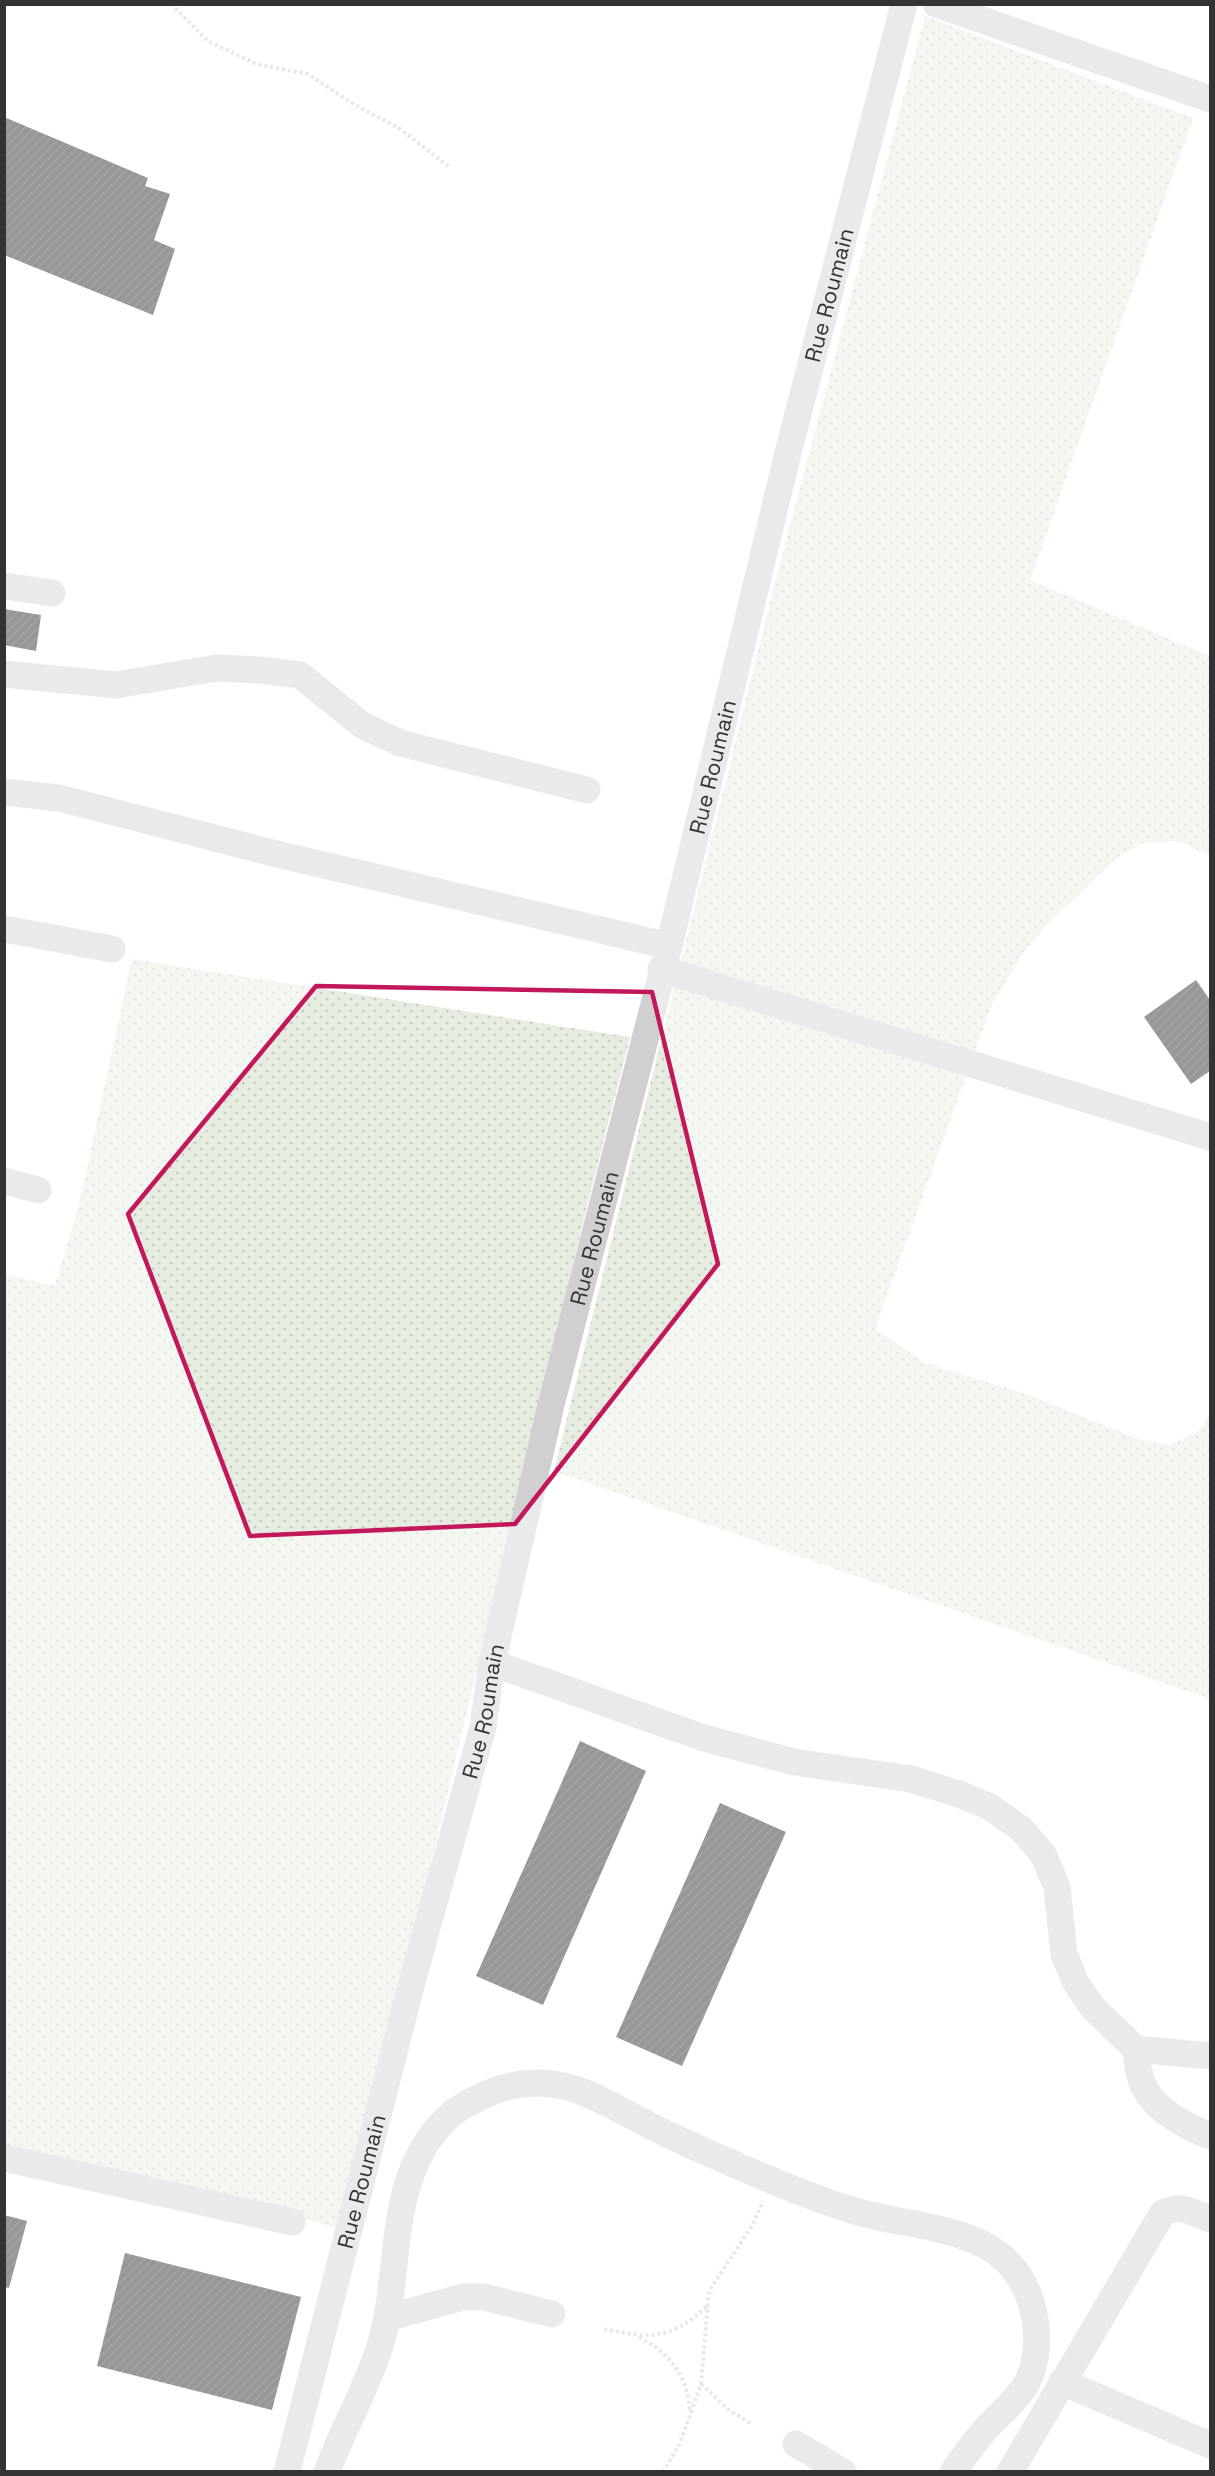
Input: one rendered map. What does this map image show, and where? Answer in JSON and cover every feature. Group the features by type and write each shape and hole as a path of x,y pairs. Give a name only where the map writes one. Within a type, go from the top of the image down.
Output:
{"street":[{"name":"Rue Roumain","path":"287,2472 412,1982 483,1727 492,1663 550,1405 665,957 788,453 904,4"},
{"path":"936,4 1210,99"},
{"path":"4,586 52,594"},
{"path":"4,674 116,685 216,668 300,675 362,725 400,743 587,790"},
{"path":"4,792 59,798 665,957 1210,1137"},
{"path":"4,929 112,949"},
{"path":"4,1181 38,1190"},
{"path":"492,1663 704,1738 794,1762 911,1779 959,1794 990,1807 1020,1828 1042,1854 1057,1887 1064,1954 1076,1983 1092,2008 1136,2049 1142,2082 1147,2093 1157,2104 1186,2125 1210,2136"},
{"path":"1136,2049 1210,2056"},
{"path":"327,2472 378,2353 387,2318 403,2202 410,2173 426,2142 447,2118 476,2098 506,2086 534,2083 563,2085 596,2096 678,2139 772,2181 856,2211 946,2230 977,2240 1005,2259 1021,2280 1032,2302 1037,2328 1035,2358 1027,2383 984,2431 953,2472"},
{"path":"4,2158 292,2223"},
{"path":"1010,2472 1162,2214 1172,2208 1182,2207 1210,2219"},
{"path":"387,2318 463,2297 484,2297 552,2314"},
{"path":"1062,2382 1210,2445"},
{"path":"796,2444 843,2472"}],"path":[{"path":"171,4 208,41 256,64 308,74 350,102 399,128 449,167"},
{"path":"663,2472 680,2443 701,2384 709,2291 752,2226 772,2181"},
{"path":"639,2337 660,2335 678,2328 695,2318 708,2306"},
{"path":"603,2329 639,2337 657,2346 672,2360 683,2378 689,2398 690,2418"},
{"path":"701,2384 730,2411 752,2424"}],"highlighted area":[{"path":"316,986 652,992 718,1264 515,1524 250,1536 128,1214"}],"shaded area":[{"path":"925,16 1193,118 1030,580 1210,656 1210,856 1178,841 1143,843 1115,859 1046,926 1025,950 992,1004 875,1329 928,1364 1023,1393 1138,1439 1169,1445 1199,1431 1210,1414 1210,1699 554,1471 776,579"},
{"path":"132,959 630,1037 587,1206 344,2229 5,2146 5,1275 55,1286 80,1201"}],"building":[{"path":"4,117 148,178 145,186 170,194 154,240 175,249 153,315 4,255"},
{"path":"4,609 41,615 36,651 4,645"},
{"path":"1196,980 1210,1000 1210,1071 1191,1084 1144,1017"},
{"path":"580,1741 646,1771 543,2005 476,1976"},
{"path":"720,1803 786,1832 682,2066 616,2037"},
{"path":"4,2215 27,2221 9,2288 4,2287"},
{"path":"125,2253 301,2297 272,2410 97,2366"}]}
